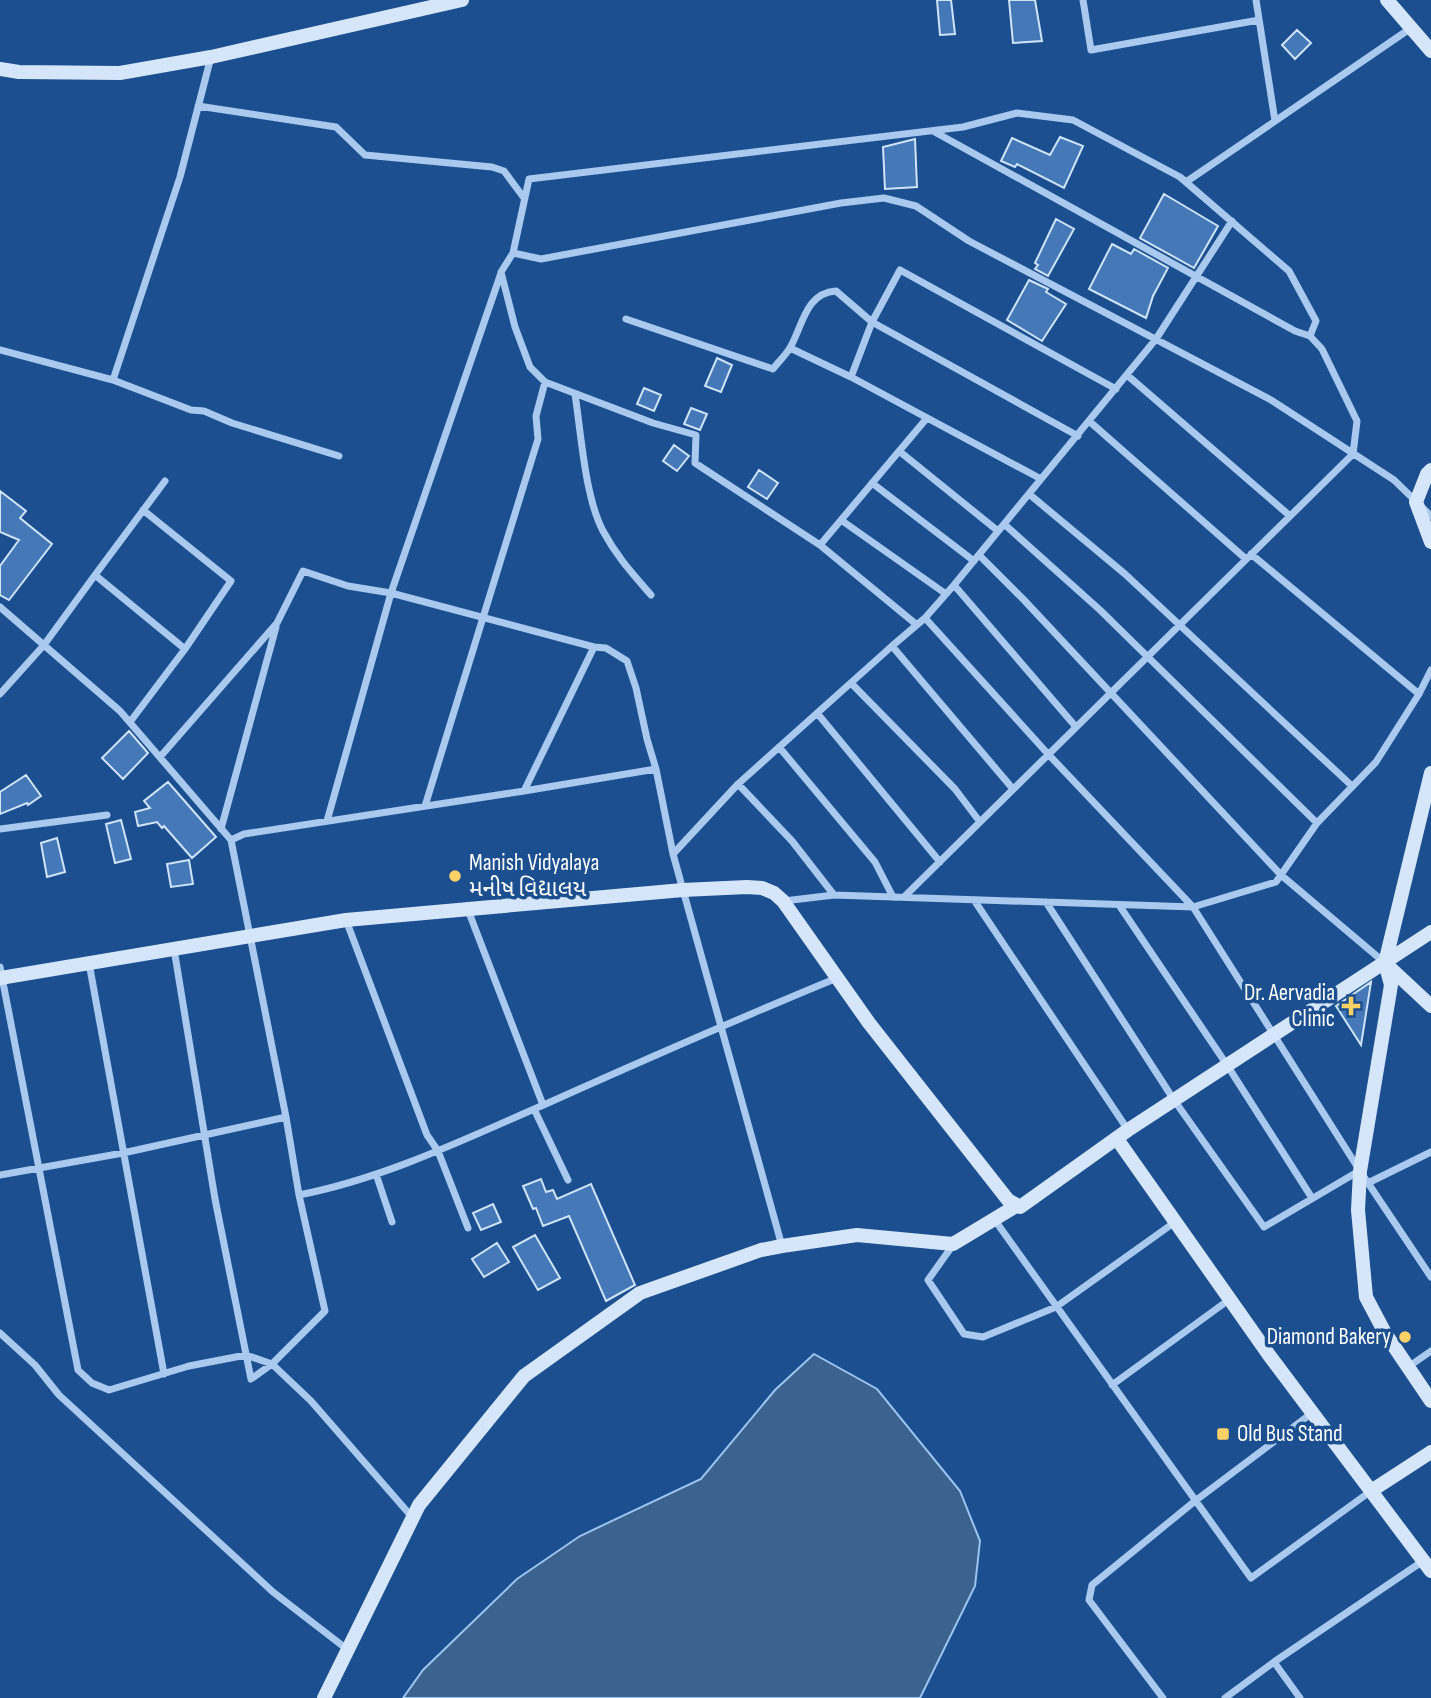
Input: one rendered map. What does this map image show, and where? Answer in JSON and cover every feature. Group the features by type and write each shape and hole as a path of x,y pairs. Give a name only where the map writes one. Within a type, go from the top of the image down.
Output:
{"main road":[{"path":"0,69 19,72 120,73 211,57 461,0"},
{"path":"1387,0 1431,51"},
{"path":"1431,470 1416,502 1431,542"},
{"path":"1431,773 1429,794 1385,963 1391,985 1358,1210 1366,1297 1385,1333 1431,1401"},
{"path":"0,975 89,963 346,920 683,890 762,888 774,892 783,901 869,1023 1000,1190 1016,1206"},
{"path":"324,1698 419,1505 524,1376 640,1293 761,1250 782,1246 857,1235 953,1244 1016,1206 1026,1204 1174,1100 1431,932"},
{"path":"1385,963 1431,1006"},
{"path":"1122,1135 1175,1222 1312,1413 1427,1566"},
{"path":"1371,1491 1431,1452"}],"street":[{"path":"1083,0 1091,50 1259,20"},
{"path":"1256,0 1275,121"},
{"path":"1186,182 1411,28"},
{"path":"113,380 180,177 211,57"},
{"path":"198,106 336,127 365,155 492,167 504,171 524,198"},
{"path":"327,821 391,593 501,272 513,253 529,179 963,127 1017,113 1073,120 1186,182 1289,271 1317,321 1310,336"},
{"path":"904,897 1353,453 1357,421 1322,349 1310,336 1295,331 932,131"},
{"path":"513,253 541,259 841,202 884,198 916,206 969,241 1270,400 1394,480 1431,516"},
{"path":"673,853 738,784 925,618 1156,339 1232,221"},
{"path":"850,377 872,322 900,270 1116,389"},
{"path":"501,272 515,327 530,367 545,382 653,424 696,435 695,463 820,545 917,625"},
{"path":"626,319 774,369 790,348 811,303 825,292 835,291 872,322 1078,436"},
{"path":"790,348 1041,479"},
{"path":"0,349 113,380 191,410 204,411 232,423 340,456"},
{"path":"1127,375 1290,516"},
{"path":"425,806 538,439 536,416 545,382"},
{"path":"575,394 587,480 601,528 626,568 651,595"},
{"path":"820,545 927,418"},
{"path":"1089,421 1419,694"},
{"path":"899,451 998,531"},
{"path":"0,694 44,645 165,481"},
{"path":"872,483 976,558 1110,693 1281,875 1385,963"},
{"path":"1029,494 1125,574 1352,786"},
{"path":"130,722 185,649 231,581 144,510"},
{"path":"841,520 946,594"},
{"path":"1004,524 1147,656 1317,823"},
{"path":"222,829 277,623 303,570 348,586 391,593 606,648 627,662 656,769 673,853 782,1246"},
{"path":"95,575 185,649"},
{"path":"954,585 1076,727"},
{"path":"0,607 120,711 231,840 299,1195 325,1311 272,1364 251,1379 205,1137 174,949"},
{"path":"925,618 1048,754 1193,907 1364,1177 1431,1277"},
{"path":"160,757 277,623"},
{"path":"892,646 1013,789"},
{"path":"524,790 594,647"},
{"path":"783,901 834,895 1193,907 1276,882 1317,823 1376,762 1431,670"},
{"path":"851,683 955,789 980,822"},
{"path":"817,713 940,862"},
{"path":"779,747 875,862 894,897"},
{"path":"231,840 244,834 656,769"},
{"path":"738,784 792,841 834,895"},
{"path":"0,829 107,815"},
{"path":"974,900 1122,1135"},
{"path":"1046,902 1174,1100 1264,1227 1312,1199 1431,1152"},
{"path":"1119,905 1227,1065 1312,1199"},
{"path":"468,909 543,1105"},
{"path":"346,920 427,1135 438,1152 468,1228"},
{"path":"89,963 164,1374"},
{"path":"0,975 78,1370 92,1383 109,1390 189,1366 246,1355 272,1364 311,1401 413,1518"},
{"path":"299,1195 340,1187 438,1152 721,1026 837,978"},
{"path":"534,1109 568,1180"},
{"path":"0,1175 205,1137 286,1117"},
{"path":"376,1174 391,1222"},
{"path":"994,1219 1251,1578 1371,1491"},
{"path":"953,1244 928,1280 964,1334 983,1337 1056,1307 1175,1222"},
{"path":"1112,1385 1230,1299"},
{"path":"0,1333 35,1365 59,1395 273,1592 348,1650"},
{"path":"1408,1367 1431,1351"},
{"path":"1163,1698 1089,1600 1092,1585 1195,1501 1312,1413"},
{"path":"1225,1698 1274,1662 1427,1566"},
{"path":"1274,1662 1300,1698"}],"water":[{"path":"814,1354 877,1389 960,1491 980,1541 975,1586 920,1698 403,1698 423,1670 517,1579 580,1536 701,1479 775,1390"}],"building":[{"path":"937,0 951,0 955,34 940,35"},
{"path":"1009,0 1035,0 1042,41 1013,43"},
{"path":"1297,30 1311,43 1295,59 1282,45"},
{"path":"1060,137 1083,146 1064,188 1017,164 1015,167 1001,161 1012,138 1050,155"},
{"path":"915,139 917,187 885,189 883,147"},
{"path":"1164,194 1218,226 1194,268 1140,238"},
{"path":"1056,219 1074,229 1048,276 1035,269 1038,265 1035,263"},
{"path":"1112,244 1131,254 1134,249 1168,268 1153,296 1146,318 1089,289"},
{"path":"1029,280 1048,289 1046,292 1066,304 1042,341 1007,320"},
{"path":"717,358 732,365 721,392 705,386"},
{"path":"644,388 661,395 654,411 637,404"},
{"path":"691,408 707,414 700,430 684,424"},
{"path":"674,445 689,456 677,471 663,461"},
{"path":"759,470 778,483 767,499 748,487"},
{"path":"0,491 26,511 20,518 52,544 9,600 0,595 0,566 19,540 0,532"},
{"path":"129,731 148,753 123,779 102,758"},
{"path":"26,775 41,796 28,805 27,803 0,814 0,792"},
{"path":"168,782 216,837 192,858 164,826 162,828 157,822 138,826 135,812 150,808 144,801"},
{"path":"121,820 131,859 115,863 106,824"},
{"path":"57,838 65,872 47,877 41,843"},
{"path":"189,860 193,884 171,887 167,864"},
{"path":"1371,982 1361,1045 1336,1006"},
{"path":"541,1179 546,1192 553,1190 557,1199 591,1184 635,1285 606,1301 569,1216 543,1226 536,1208 533,1209 523,1186"},
{"path":"493,1204 501,1222 481,1230 473,1213"},
{"path":"535,1235 560,1278 538,1290 513,1247"},
{"path":"497,1243 509,1262 484,1277 472,1259"}],"place":[{"name":"Manish Vidyalaya મનીષ વિદ્યાલય","path":"455,876"},
{"name":"Dr. Aervadia Clinic","path":"1351,1006"},
{"name":"Diamond Bakery","path":"1405,1337"},
{"name":"Old Bus Stand","path":"1223,1434"}]}
